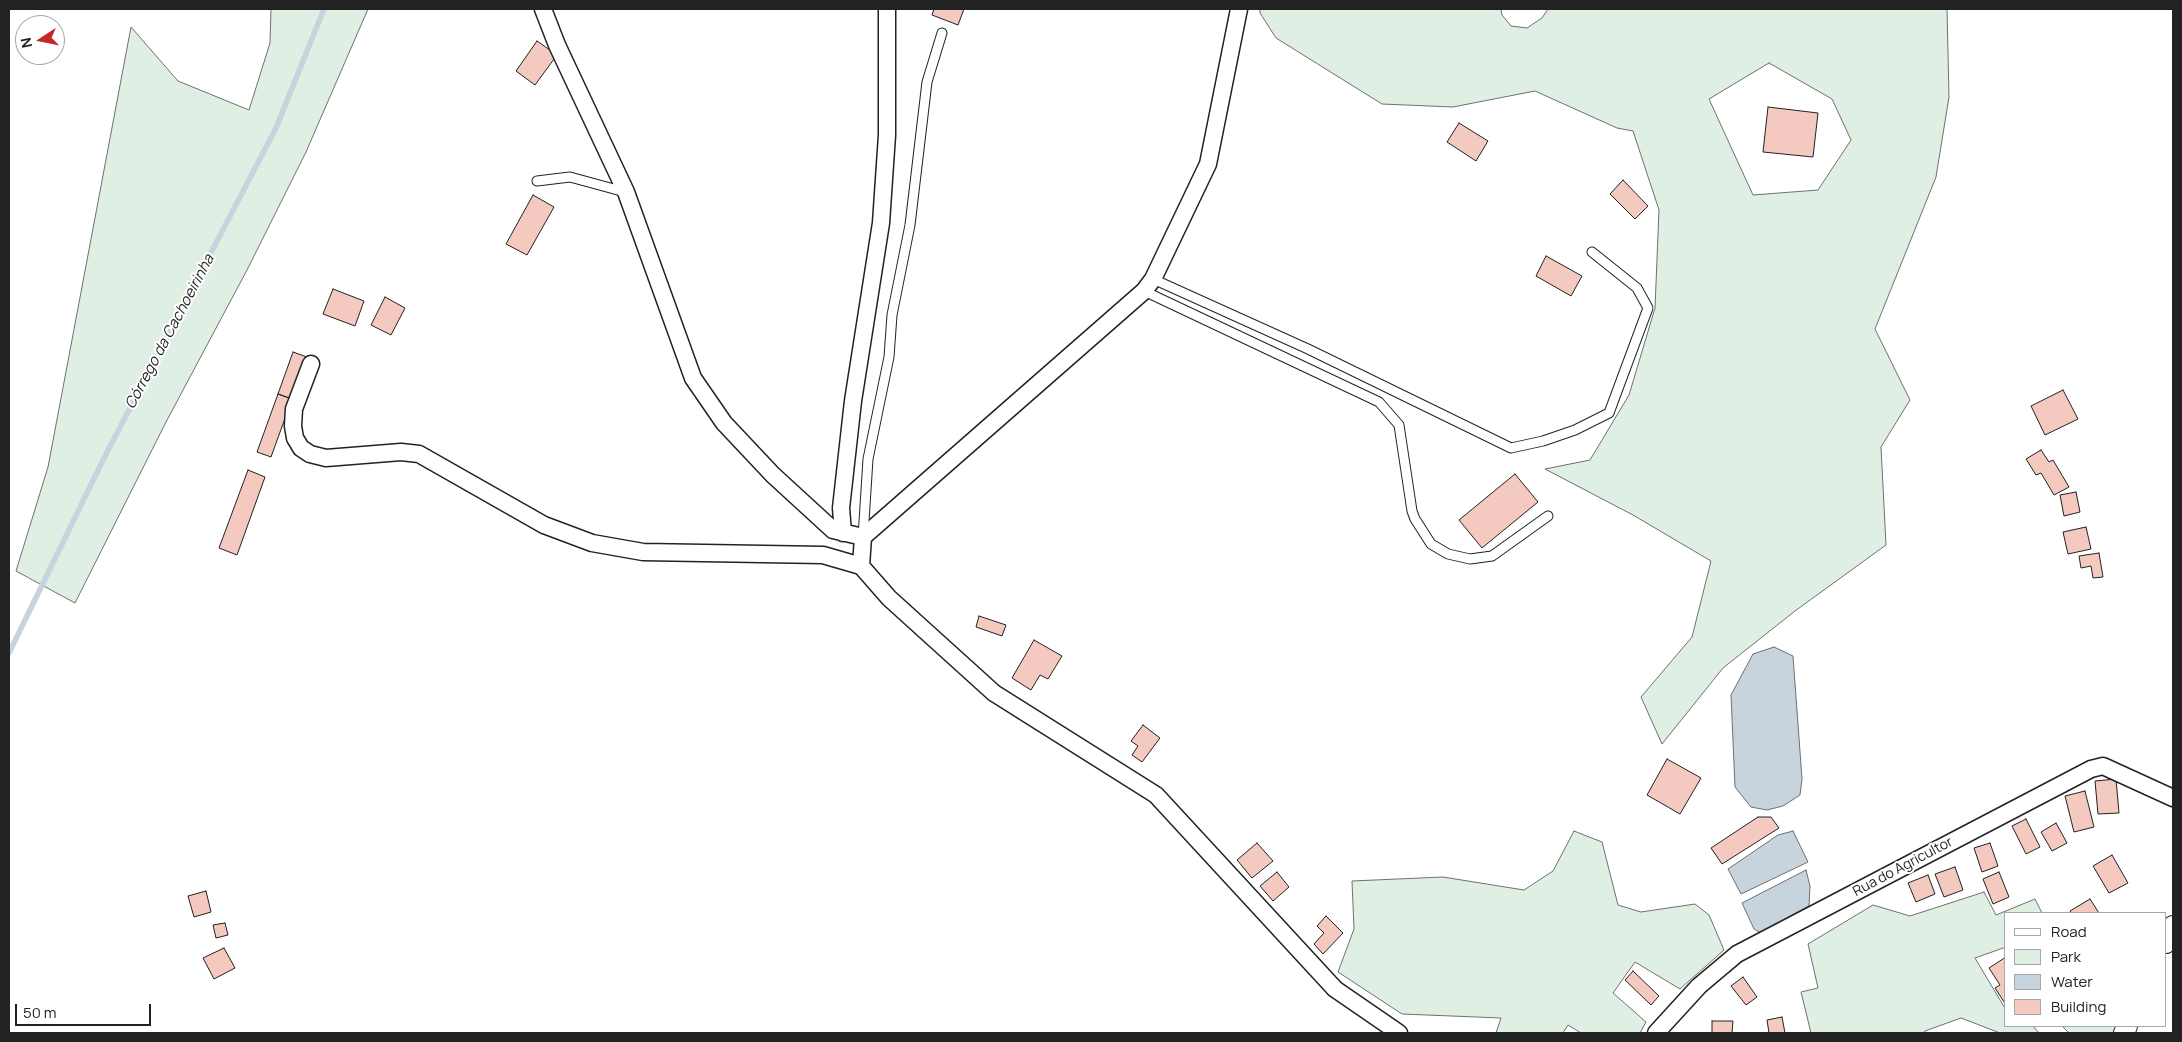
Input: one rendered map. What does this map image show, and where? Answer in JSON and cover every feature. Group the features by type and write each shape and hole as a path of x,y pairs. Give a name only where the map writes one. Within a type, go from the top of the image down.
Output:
{"street":[{"path":"543,9 557,45 626,192 693,378 724,422 773,476 833,530 863,537"},
{"path":"843,533 841,508 853,401 881,224 887,135 887,9"},
{"path":"861,566 863,537 1148,285 1208,164 1239,9"},
{"path":"311,364 294,409 293,426 295,438 301,448 310,454 326,458 401,452 419,454 544,525 592,543 643,552 822,555 861,566 889,598 994,694 1156,795 1335,989 1400,1033"},
{"name":"Rua do Agricultor","path":"1656,1033 1699,986 1736,954 2091,769 2103,766 2173,798"},
{"path":"2167,941 2173,926"}],"lane":[{"path":"863,537 868,459 889,357 892,315 910,225 927,82 942,33"},
{"path":"537,181 570,177 626,192"},
{"path":"1148,285 1308,349 1511,448 1574,430 1609,413 1648,308 1637,288 1592,252"},
{"path":"1148,285 1379,402 1400,425 1412,511 1431,544 1448,554 1470,559 1492,556 1548,516"}],"green space":[{"path":"271,9 368,9 306,152 247,270 166,422 75,603 16,571 48,467 131,27 178,81 249,110 270,43"},
{"path":"1260,9 1501,9 1502,15 1511,26 1527,28 1542,18 1548,9 1947,9 1949,97 1936,177 1875,329 1910,400 1881,447 1886,545 1795,611 1723,668 1662,744 1641,697 1692,637 1711,561 1633,515 1545,469 1590,460 1629,395 1655,308 1659,210 1633,131 1617,128 1535,91 1453,107 1382,104 1276,38 1260,13","holes":["1769,63 1832,99 1851,140 1818,190 1753,195 1709,99"]},
{"path":"1574,831 1602,842 1618,905 1641,912 1695,904 1709,915 1724,950 1680,989 1635,962 1613,993 1646,1022 1640,1033 1581,1033 1568,1025 1563,1033 1496,1033 1501,1018 1402,1014 1338,972 1354,929 1352,881 1443,877 1524,890 1553,871"},
{"path":"1984,892 1996,915 2035,899 2042,912 2004,912 2004,948 1975,958 2004,1007 2004,1027 2034,1027 2039,1033 2000,1033 1961,1018 1924,1033 1811,1033 1801,992 1818,988 1808,944 1873,905 1910,916"},
{"path":"2063,1027 2116,1027 2113,1033 2069,1033"}],"water":[{"path":"1774,647 1793,656 1802,779 1800,795 1783,806 1767,810 1751,807 1735,787 1731,695 1753,654"},
{"path":"1793,831 1808,862 1741,894 1728,869 1778,835"},
{"path":"1806,870 1810,886 1809,906 1761,933 1754,929 1742,903"}],"building":[{"path":"934,9 964,9 958,25 932,15"},
{"path":"537,41 557,55 535,85 516,71"},
{"path":"1768,107 1818,113 1813,157 1763,152"},
{"path":"1459,123 1488,141 1476,161 1447,142"},
{"path":"1623,180 1648,206 1635,219 1610,194"},
{"path":"533,195 554,207 527,255 506,244"},
{"path":"1546,256 1582,276 1571,296 1536,276"},
{"path":"333,289 364,301 355,326 323,314"},
{"path":"385,297 405,308 391,335 371,325"},
{"path":"293,352 307,357 292,399 278,394"},
{"path":"2063,390 2078,419 2045,435 2031,406"},
{"path":"278,394 292,399 271,457 257,452"},
{"path":"2041,450 2049,462 2053,460 2069,487 2054,495 2041,473 2036,475 2026,459"},
{"path":"248,470 265,477 237,555 219,548"},
{"path":"1515,474 1538,502 1482,548 1459,520"},
{"path":"2076,492 2080,512 2064,516 2060,495"},
{"path":"2086,527 2091,549 2068,554 2063,532"},
{"path":"2099,553 2103,577 2093,578 2091,566 2081,568 2079,556"},
{"path":"979,616 1006,625 1002,636 976,627"},
{"path":"1034,640 1062,656 1048,679 1040,675 1031,690 1012,678"},
{"path":"1143,725 1160,738 1142,762 1132,755 1138,746 1131,741"},
{"path":"1667,759 1701,778 1680,814 1647,795"},
{"path":"2116,779 2119,813 2098,814 2095,781"},
{"path":"2085,791 2094,827 2074,832 2065,796"},
{"path":"1758,817 1771,817 1779,828 1722,864 1711,848"},
{"path":"2026,819 2040,847 2026,854 2012,826"},
{"path":"2056,823 2067,843 2052,851 2041,832"},
{"path":"1257,843 1273,861 1252,878 1237,860"},
{"path":"1990,843 1998,866 1982,872 1974,848"},
{"path":"2112,855 2128,883 2109,893 2093,866"},
{"path":"1955,867 1963,890 1944,897 1935,874"},
{"path":"1277,872 1289,887 1273,901 1260,886"},
{"path":"1999,872 2009,897 1993,904 1983,879"},
{"path":"1928,875 1935,894 1916,902 1908,883"},
{"path":"206,891 211,912 194,917 188,896"},
{"path":"2090,899 2098,912 2070,912"},
{"path":"1326,916 1343,933 1323,954 1314,944 1324,933 1317,926"},
{"path":"225,923 228,935 216,938 213,925"},
{"path":"224,948 235,968 214,979 203,958"},
{"path":"2004,958 2004,1002 1995,988 2000,985 1989,968"},
{"path":"1633,971 1659,996 1651,1005 1625,980"},
{"path":"1743,977 1757,997 1746,1005 1731,986"},
{"path":"1782,1017 1785,1033 1769,1033 1767,1020"},
{"path":"1712,1021 1733,1021 1732,1033 1712,1033"}],"waterway":[{"name":"Córrego da Cachoeirinha","path":"9,653 104,458 276,128 324,9"}]}
